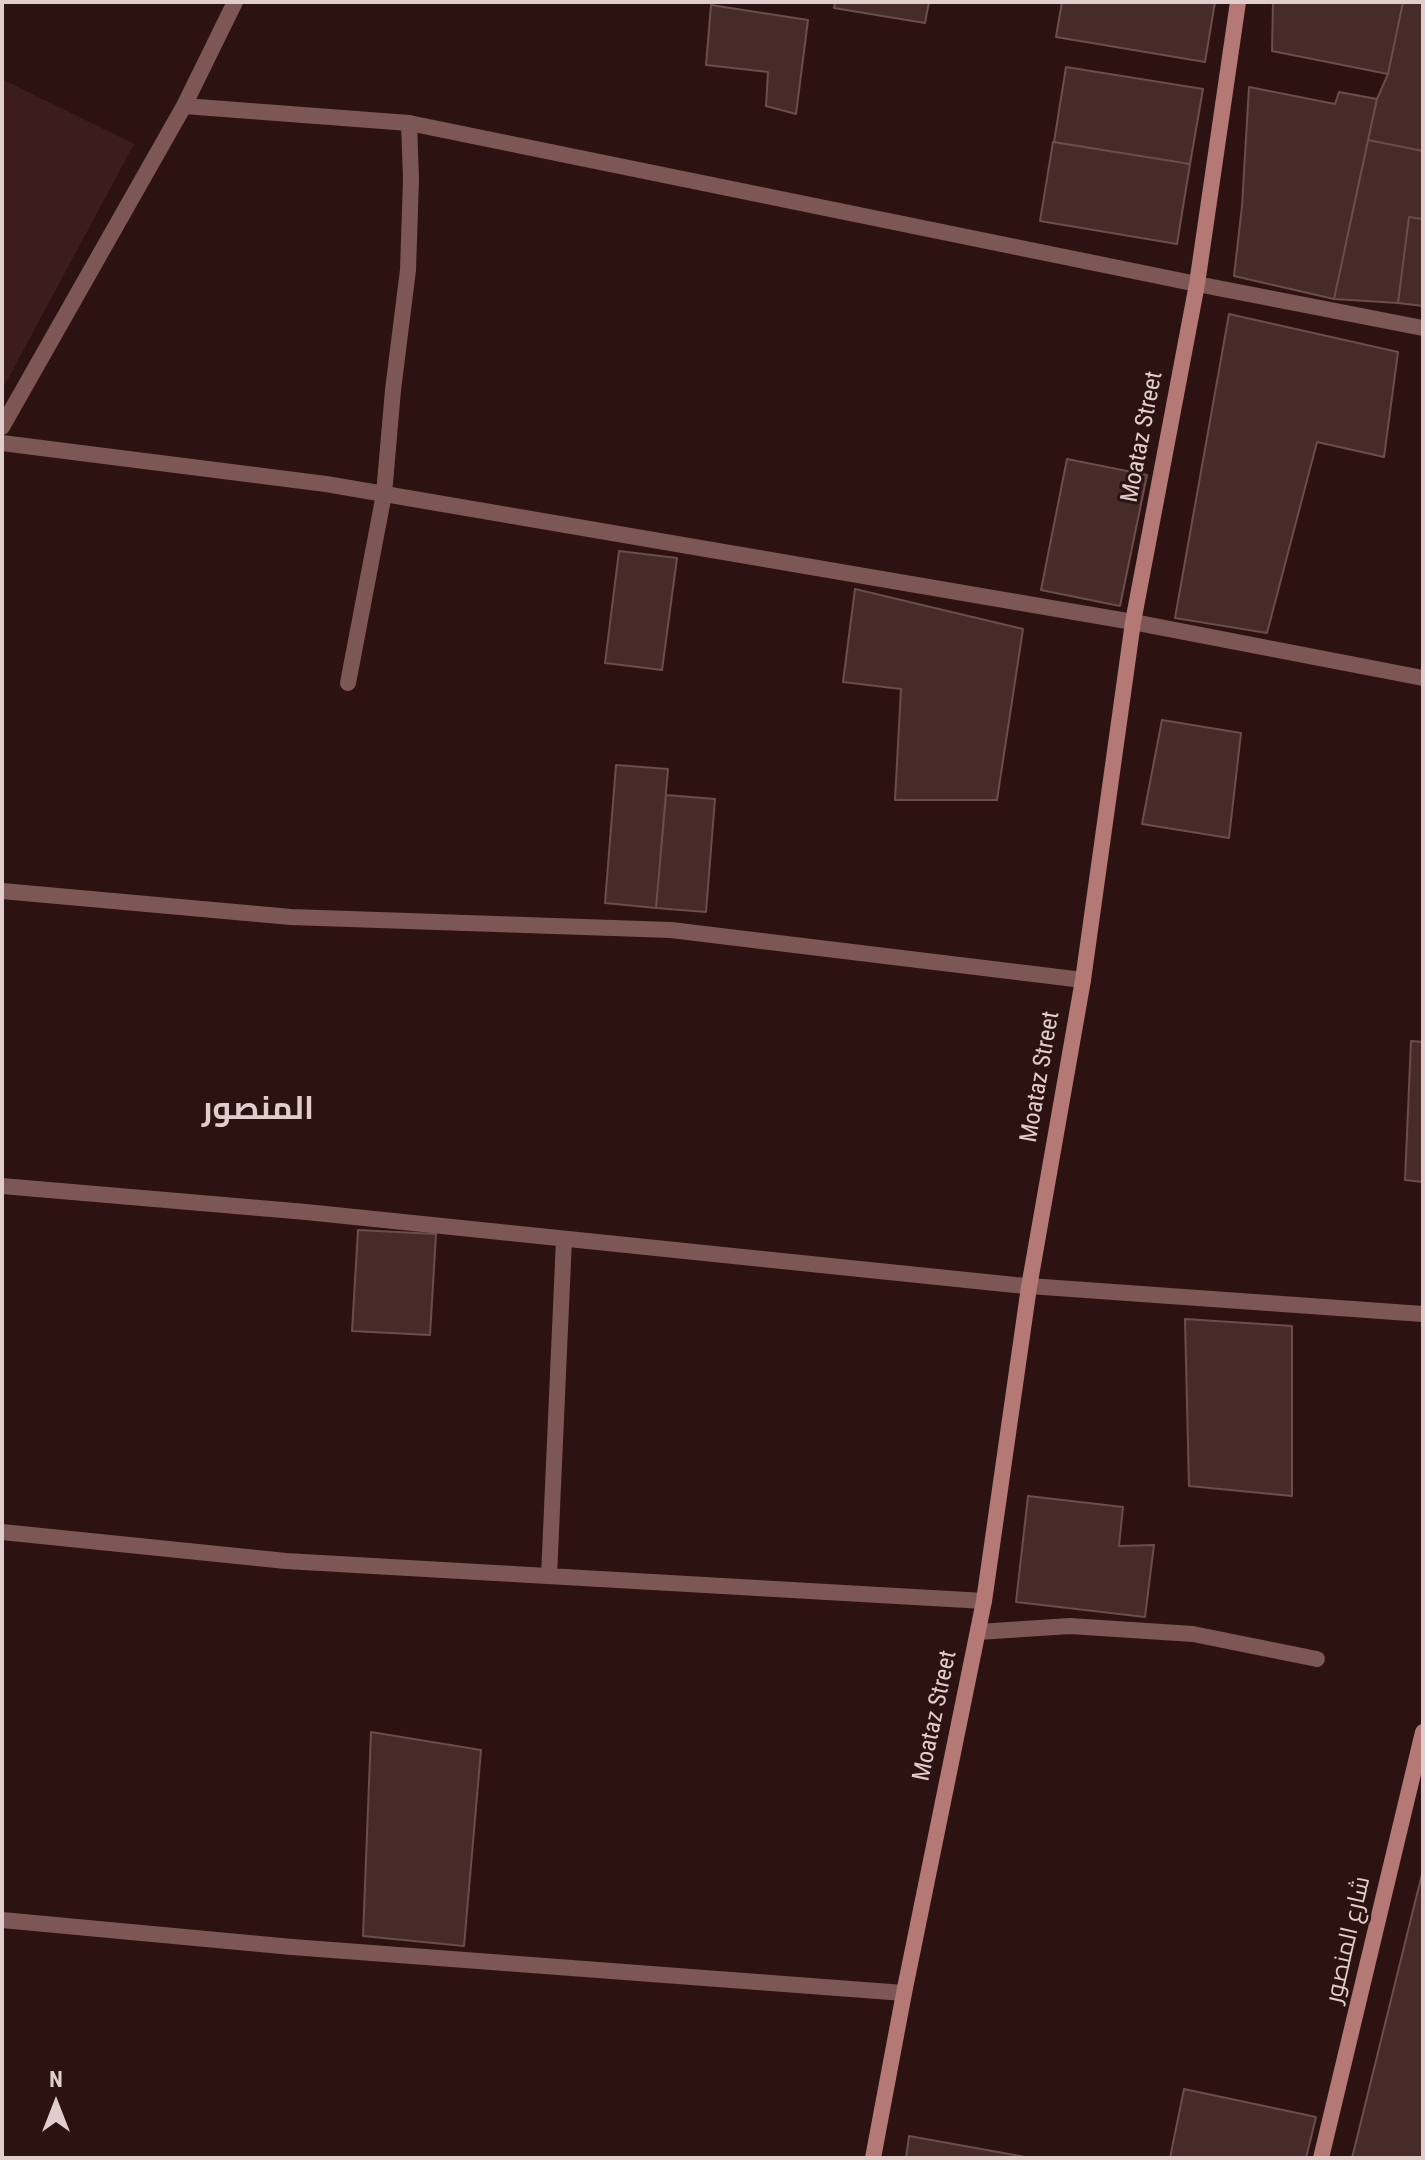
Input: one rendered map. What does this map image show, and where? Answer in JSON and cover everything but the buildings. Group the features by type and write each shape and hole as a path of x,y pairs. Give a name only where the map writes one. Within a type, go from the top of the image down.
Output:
{"street":[{"path":"2,427 184,106 235,2"},
{"name":"Moataz Street","path":"873,2158 984,1601 1029,1287 1083,980 1133,622 1197,284 1238,2"},
{"path":"184,106 409,123 1423,328"},
{"path":"348,683 384,494 408,270 409,123"},
{"path":"2,443 326,484 1133,622 1423,678"},
{"path":"2,891 291,917 671,930 1083,980"},
{"path":"2,1186 306,1212 1029,1287 1423,1314"},
{"path":"549,1576 564,1239"},
{"path":"2,1532 286,1561 984,1601"},
{"path":"978,1632 1070,1626 1193,1634 1317,1659"},
{"name":"شارع المنصور","path":"1321,2158 1423,1732"},
{"path":"2,1920 292,1947 904,1993"}],"shaded area":[{"path":"2,79 134,144 2,390"}],"district":[{"name":"المنصور","path":"258,1111"}]}
